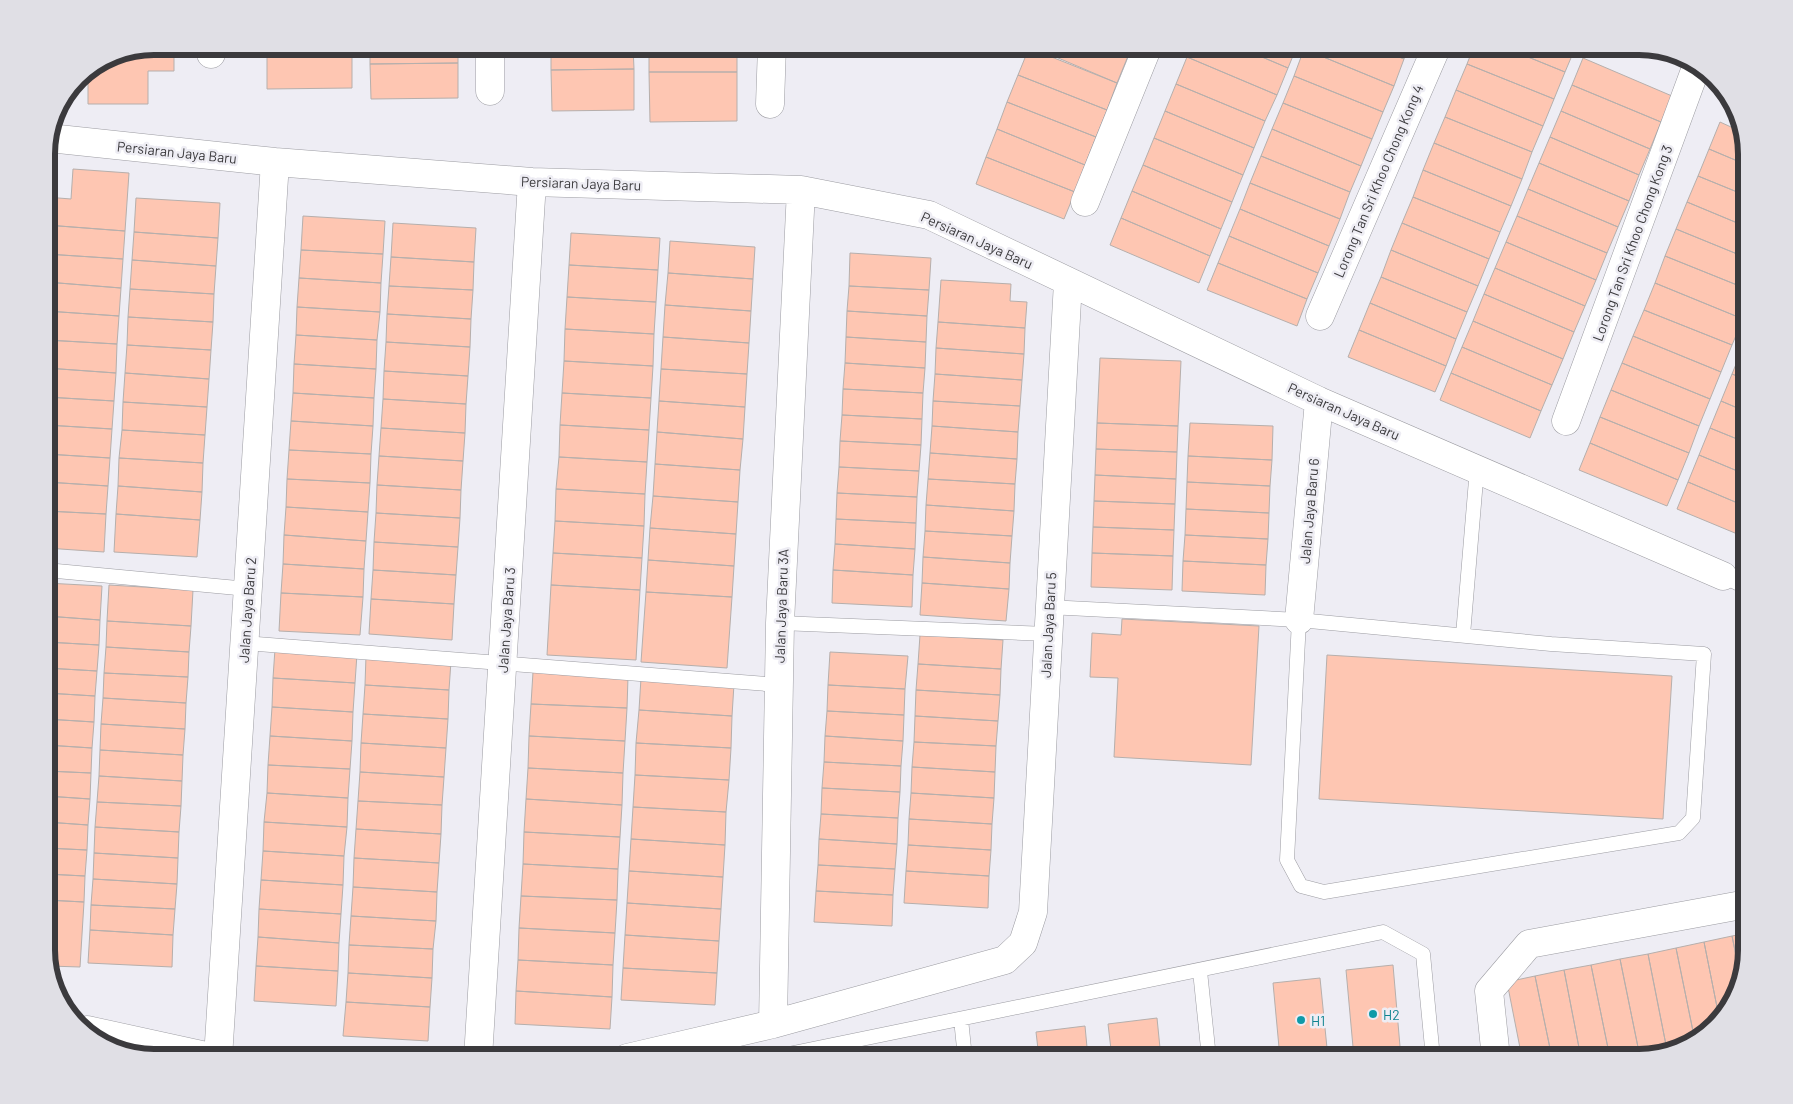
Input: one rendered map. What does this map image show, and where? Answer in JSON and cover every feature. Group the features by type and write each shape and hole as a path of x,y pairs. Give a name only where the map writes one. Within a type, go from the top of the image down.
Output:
{"street":[{"path":"490,55 490,91"},
{"path":"770,104 772,55"},
{"path":"1086,202 1144,55"},
{"name":"Lorong Tan Sri Khoo Chong Kong 4","path":"1320,316 1432,55"},
{"name":"Lorong Tan Sri Khoo Chong Kong 3","path":"1566,421 1694,73"},
{"name":"Persiaran Jaya Baru","path":"56,139 275,162 532,182 801,190 929,215 1319,401 1477,468 1735,582"},
{"name":"Jalan Jaya Baru 2","path":"218,1049 275,162"},
{"name":"Jalan Jaya Baru 3","path":"479,1049 532,182"},
{"name":"Jalan Jaya Baru 3A","path":"772,1024 780,623 801,190"},
{"name":"Jalan Jaya Baru 5","path":"772,1024 1005,960 1023,942 1033,912 1048,607 1068,282"},
{"name":"Jalan Jaya Baru 6","path":"1300,620 1319,401"},
{"path":"1495,1049 1489,991 1529,944 1738,906"},
{"path":"665,1049 772,1024"},
{"path":"101,1033 175,1049"}],"lane":[{"path":"1463,635 1477,468"},
{"path":"55,571 248,588"},
{"path":"1048,607 1300,620 1551,644 1704,654 1693,818 1679,833 1324,892 1301,886 1287,860 1300,620"},
{"path":"780,623 1048,634"},
{"path":"245,643 779,685"},
{"path":"813,1049 1383,932 1423,954 1432,1049"},
{"path":"1200,971 1208,1049"},
{"path":"961,1019 965,1049"}],"building":[{"path":"174,55 174,71 148,71 148,104 88,104 88,81 110,65 135,57"},
{"path":"267,55 352,55 352,88 267,89"},
{"path":"370,55 458,55 458,63 370,64"},
{"path":"551,55 633,55 634,69 551,70"},
{"path":"649,55 737,55 737,72 649,72"},
{"path":"1026,55 1047,55 1117,83 1107,110 1018,75"},
{"path":"1051,55 1128,56 1117,83"},
{"path":"1188,55 1257,55 1288,68 1277,95 1187,57"},
{"path":"1257,55 1293,55 1288,68"},
{"path":"1302,55 1319,55 1394,86 1383,112 1294,76"},
{"path":"1319,55 1394,55 1404,59 1394,86"},
{"path":"1394,55 1406,55 1404,59"},
{"path":"1470,55 1523,55 1565,72 1554,99 1467,64"},
{"path":"1523,55 1572,55 1565,72"},
{"path":"1187,57 1277,95 1265,121 1176,84"},
{"path":"1583,58 1672,96 1661,122 1572,85"},
{"path":"458,63 458,98 371,99 370,64"},
{"path":"1467,64 1554,99 1543,126 1456,90"},
{"path":"634,69 634,110 552,111 551,70"},
{"path":"649,72 737,72 737,121 650,122"},
{"path":"1018,75 1107,110 1096,137 1007,102"},
{"path":"1294,76 1383,112 1372,139 1283,103"},
{"path":"1176,84 1265,121 1254,148 1165,111"},
{"path":"1572,85 1661,122 1650,149 1561,111"},
{"path":"1456,90 1543,126 1532,152 1445,117"},
{"path":"1007,102 1096,137 1085,165 997,129"},
{"path":"1283,103 1372,139 1361,166 1272,129"},
{"path":"1165,111 1254,148 1243,175 1154,138"},
{"path":"1561,111 1650,149 1639,175 1550,137"},
{"path":"1445,117 1532,152 1522,179 1434,143"},
{"path":"1720,122 1735,129 1738,161 1709,149"},
{"path":"997,129 1085,165 1075,192 986,157"},
{"path":"1272,129 1361,166 1350,192 1261,156"},
{"path":"1550,137 1639,175 1629,201 1539,163"},
{"path":"1154,138 1243,175 1232,202 1143,165"},
{"path":"1434,143 1522,179 1511,206 1423,170"},
{"path":"1709,149 1738,161 1738,192 1698,176"},
{"path":"1261,156 1350,192 1340,219 1250,183"},
{"path":"986,157 1075,192 1064,219 976,184"},
{"path":"1539,163 1629,201 1618,227 1528,189"},
{"path":"1143,165 1232,202 1221,229 1132,191"},
{"path":"73,169 129,173 125,231 55,226 55,198 71,199"},
{"path":"1423,170 1511,206 1500,232 1413,197"},
{"path":"1698,176 1738,192 1738,223 1687,202"},
{"path":"1250,183 1340,219 1329,246 1240,209"},
{"path":"1528,189 1618,227 1607,253 1517,216"},
{"path":"1132,191 1221,229 1210,256 1121,218"},
{"path":"1413,197 1500,232 1489,259 1402,223"},
{"path":"136,198 220,203 218,238 134,232"},
{"path":"1687,202 1738,223 1738,254 1676,229"},
{"path":"1240,209 1329,246 1318,273 1229,236"},
{"path":"303,216 385,221 383,254 301,250"},
{"path":"1517,216 1607,253 1596,280 1506,242"},
{"path":"1121,218 1210,256 1199,283 1110,245"},
{"path":"393,223 476,228 474,262 391,257"},
{"path":"1402,223 1489,259 1478,286 1391,250"},
{"path":"55,226 125,231 123,259 55,255"},
{"path":"1676,229 1738,254 1738,285 1665,256"},
{"path":"134,232 218,238 216,266 132,260"},
{"path":"571,233 660,238 658,270 569,265"},
{"path":"1229,236 1318,273 1307,299 1218,263"},
{"path":"670,241 755,247 753,279 668,273"},
{"path":"1506,242 1596,280 1585,306 1495,268"},
{"path":"301,250 383,254 381,283 299,278"},
{"path":"1391,250 1478,286 1467,312 1381,277"},
{"path":"850,253 931,258 929,290 849,286"},
{"path":"55,255 123,259 121,288 55,283"},
{"path":"1665,256 1738,285 1738,317 1655,283"},
{"path":"391,257 474,262 473,290 389,286"},
{"path":"132,260 216,266 214,294 130,289"},
{"path":"1218,263 1307,299 1297,326 1207,290"},
{"path":"569,265 658,270 656,302 567,297"},
{"path":"1495,268 1585,306 1574,332 1484,294"},
{"path":"668,273 753,279 751,311 665,305"},
{"path":"1381,277 1467,312 1456,339 1370,303"},
{"path":"299,278 381,283 380,312 297,307"},
{"path":"941,280 1011,284 1010,301 1027,302 1025,328 938,322"},
{"path":"55,283 121,288 119,316 55,312"},
{"path":"1655,283 1738,317 1738,331 1732,345 1644,310"},
{"path":"389,286 473,290 471,319 387,314"},
{"path":"849,286 929,290 927,316 847,311"},
{"path":"130,289 214,294 213,322 128,317"},
{"path":"1484,294 1574,332 1563,359 1473,321"},
{"path":"567,297 656,302 654,334 565,329"},
{"path":"1370,303 1456,339 1446,366 1359,330"},
{"path":"665,305 751,311 749,343 663,337"},
{"path":"297,307 380,312 377,340 296,335"},
{"path":"1644,310 1732,345 1721,372 1633,336"},
{"path":"847,311 927,316 926,342 846,337"},
{"path":"55,312 119,316 117,344 55,341"},
{"path":"387,314 471,319 470,347 386,342"},
{"path":"128,317 213,322 211,350 127,345"},
{"path":"1473,321 1563,359 1552,385 1462,347"},
{"path":"938,322 1025,328 1024,354 936,348"},
{"path":"565,329 654,334 653,366 564,361"},
{"path":"1359,330 1446,366 1435,392 1348,357"},
{"path":"296,335 377,340 376,369 294,364"},
{"path":"1633,336 1721,372 1710,399 1622,363"},
{"path":"663,337 749,343 747,374 661,369"},
{"path":"846,337 926,342 925,368 845,363"},
{"path":"55,341 117,344 116,373 55,369"},
{"path":"386,342 470,347 468,376 384,371"},
{"path":"127,345 211,350 209,379 125,373"},
{"path":"1462,347 1552,385 1541,411 1451,373"},
{"path":"936,348 1024,354 1022,380 935,374"},
{"path":"1100,358 1181,361 1178,426 1097,423"},
{"path":"1738,359 1738,376 1732,374"},
{"path":"564,361 653,366 651,398 562,393"},
{"path":"845,363 925,368 923,393 843,389"},
{"path":"1622,363 1710,399 1699,426 1611,390"},
{"path":"294,364 376,369 374,398 293,393"},
{"path":"55,369 116,373 114,401 55,398"},
{"path":"661,369 747,374 745,407 659,401"},
{"path":"384,371 468,376 466,404 383,399"},
{"path":"125,373 209,379 207,407 123,402"},
{"path":"1451,373 1541,411 1530,438 1440,400"},
{"path":"935,374 1022,380 1020,406 933,401"},
{"path":"1732,374 1738,376 1738,408 1721,401"},
{"path":"843,389 923,393 922,419 842,415"},
{"path":"1611,390 1699,426 1689,453 1600,417"},
{"path":"293,393 374,398 373,426 291,421"},
{"path":"562,393 651,398 649,430 560,425"},
{"path":"55,398 114,401 112,429 55,426"},
{"path":"383,399 466,404 465,433 381,428"},
{"path":"659,401 745,407 743,439 657,432"},
{"path":"933,401 1020,406 1018,432 932,426"},
{"path":"1721,401 1738,408 1738,439 1710,428"},
{"path":"123,402 207,407 205,435 122,430"},
{"path":"842,415 922,419 921,445 840,441"},
{"path":"1600,417 1689,453 1678,480 1590,443"},
{"path":"291,421 373,426 371,454 289,450"},
{"path":"1097,423 1178,426 1177,452 1096,449"},
{"path":"1190,423 1273,426 1272,460 1188,456"},
{"path":"560,425 649,430 647,462 559,457"},
{"path":"55,426 112,429 110,458 55,455"},
{"path":"932,426 1018,432 1017,459 930,453"},
{"path":"381,428 465,433 463,461 379,456"},
{"path":"1710,428 1738,439 1738,471 1699,455"},
{"path":"122,430 205,435 203,463 119,458"},
{"path":"657,432 743,439 740,470 655,464"},
{"path":"840,441 921,445 919,471 839,467"},
{"path":"1590,443 1678,480 1667,506 1579,470"},
{"path":"1096,449 1177,452 1176,479 1095,475"},
{"path":"289,450 371,454 370,483 287,479"},
{"path":"930,453 1017,459 1015,484 928,479"},
{"path":"55,455 110,458 108,486 55,483"},
{"path":"1699,455 1738,471 1738,503 1688,482"},
{"path":"379,456 463,461 461,490 377,485"},
{"path":"1188,456 1272,460 1270,486 1187,482"},
{"path":"559,457 647,462 645,494 556,489"},
{"path":"119,458 203,463 202,492 118,486"},
{"path":"655,464 740,470 738,502 653,496"},
{"path":"839,467 919,471 917,497 837,493"},
{"path":"1095,475 1176,479 1175,504 1094,501"},
{"path":"287,479 370,483 368,512 286,507"},
{"path":"928,479 1015,484 1014,511 926,505"},
{"path":"1187,482 1270,486 1269,513 1186,509"},
{"path":"1688,482 1738,503 1738,534 1677,509"},
{"path":"55,483 108,486 106,514 55,511"},
{"path":"377,485 461,490 460,518 376,513"},
{"path":"118,486 202,492 200,520 116,514"},
{"path":"556,489 645,494 644,526 555,521"},
{"path":"837,493 917,497 916,523 836,519"},
{"path":"653,496 738,502 736,534 650,528"},
{"path":"1094,501 1175,504 1174,530 1093,527"},
{"path":"926,505 1014,511 1012,536 925,531"},
{"path":"286,507 368,512 366,541 284,535"},
{"path":"1186,509 1269,513 1268,539 1185,535"},
{"path":"55,511 106,514 104,552 55,549"},
{"path":"376,513 460,518 458,547 374,542"},
{"path":"116,514 200,520 197,557 114,552"},
{"path":"836,519 916,523 915,549 835,544"},
{"path":"555,521 644,526 642,558 553,553"},
{"path":"1093,527 1174,530 1173,556 1092,553"},
{"path":"650,528 736,534 734,566 648,560"},
{"path":"925,531 1012,536 1010,563 923,557"},
{"path":"284,535 366,541 364,569 283,564"},
{"path":"1185,535 1268,539 1266,565 1183,561"},
{"path":"374,542 458,547 456,575 373,570"},
{"path":"835,544 915,549 913,575 833,570"},
{"path":"553,553 642,558 640,590 551,585"},
{"path":"1092,553 1173,556 1172,590 1091,587"},
{"path":"923,557 1010,563 1009,589 922,583"},
{"path":"648,560 734,566 732,597 646,592"},
{"path":"1183,561 1266,565 1265,595 1182,591"},
{"path":"283,564 364,569 363,597 281,593"},
{"path":"373,570 456,575 454,604 371,599"},
{"path":"833,570 913,575 912,607 832,603"},
{"path":"55,583 102,586 100,620 55,617"},
{"path":"922,583 1009,589 1006,621 920,615"},
{"path":"109,585 193,590 191,626 107,621"},
{"path":"551,585 640,590 636,660 547,655"},
{"path":"646,592 732,597 727,668 641,662"},
{"path":"281,593 363,597 360,635 279,631"},
{"path":"371,599 454,604 452,640 369,634"},
{"path":"55,617 100,620 99,645 55,643"},
{"path":"1122,619 1259,626 1251,765 1114,757 1118,678 1090,677 1092,633 1121,635"},
{"path":"107,621 191,626 189,652 106,647"},
{"path":"920,635 1003,640 1001,669 918,664"},
{"path":"55,643 99,645 97,671 55,669"},
{"path":"106,647 189,652 188,677 104,673"},
{"path":"275,649 357,654 355,683 273,678"},
{"path":"830,652 908,656 905,689 828,685"},
{"path":"1327,655 1672,676 1663,819 1319,799"},
{"path":"366,656 451,661 449,690 365,685"},
{"path":"918,664 1001,669 1000,695 916,690"},
{"path":"55,669 97,671 95,696 55,694"},
{"path":"533,672 628,677 627,708 531,704"},
{"path":"104,673 188,677 186,703 103,698"},
{"path":"273,678 355,683 353,712 272,707"},
{"path":"641,678 734,684 732,716 639,710"},
{"path":"365,685 449,690 448,719 363,714"},
{"path":"828,685 905,689 904,715 827,711"},
{"path":"916,690 1000,695 998,721 915,716"},
{"path":"55,694 95,696 94,722 55,720"},
{"path":"103,698 186,703 185,729 101,724"},
{"path":"531,704 627,708 625,741 529,736"},
{"path":"272,707 353,712 352,741 270,736"},
{"path":"639,710 732,716 731,748 636,743"},
{"path":"827,711 904,715 903,741 825,736"},
{"path":"363,714 448,719 446,748 361,743"},
{"path":"915,716 998,721 996,746 914,742"},
{"path":"55,720 94,722 92,748 55,746"},
{"path":"101,724 185,729 183,755 100,750"},
{"path":"270,736 352,741 350,769 268,765"},
{"path":"529,736 625,741 623,773 528,768"},
{"path":"825,736 903,741 901,766 824,762"},
{"path":"914,742 996,746 995,772 912,767"},
{"path":"361,743 446,748 444,777 360,772"},
{"path":"636,743 731,748 729,780 635,775"},
{"path":"55,746 92,748 91,773 55,771"},
{"path":"100,750 183,755 182,781 99,776"},
{"path":"824,762 901,766 900,792 822,788"},
{"path":"268,765 350,769 348,798 267,793"},
{"path":"912,767 995,772 994,798 911,793"},
{"path":"528,768 623,773 622,805 526,799"},
{"path":"55,771 91,773 90,799 55,797"},
{"path":"360,772 444,777 442,805 358,801"},
{"path":"635,775 729,780 726,812 633,807"},
{"path":"99,776 182,781 181,806 97,802"},
{"path":"822,788 900,792 898,818 821,814"},
{"path":"267,793 348,798 347,827 264,822"},
{"path":"911,793 994,798 992,824 909,819"},
{"path":"55,797 90,799 88,825 55,823"},
{"path":"526,799 622,805 620,837 524,832"},
{"path":"358,801 442,805 441,834 356,829"},
{"path":"97,802 181,806 179,832 95,827"},
{"path":"633,807 726,812 725,845 631,839"},
{"path":"821,814 898,818 897,844 819,839"},
{"path":"909,819 992,824 991,850 908,845"},
{"path":"264,822 347,827 344,856 263,851"},
{"path":"55,823 88,825 87,850 55,848"},
{"path":"95,827 179,832 178,858 94,853"},
{"path":"356,829 441,834 439,863 354,858"},
{"path":"524,832 620,837 618,869 523,864"},
{"path":"631,839 725,845 723,877 629,871"},
{"path":"819,839 897,844 895,869 818,865"},
{"path":"908,845 991,850 989,876 906,871"},
{"path":"55,848 87,850 85,876 55,874"},
{"path":"263,851 344,856 343,885 261,880"},
{"path":"94,853 178,858 177,884 93,879"},
{"path":"354,858 439,863 437,892 353,887"},
{"path":"523,864 618,869 617,900 521,896"},
{"path":"818,865 895,869 893,895 816,891"},
{"path":"629,871 723,877 721,909 627,903"},
{"path":"906,871 989,876 988,908 904,903"},
{"path":"55,874 85,876 84,902 55,900"},
{"path":"93,879 177,884 175,909 91,905"},
{"path":"261,880 343,885 341,914 259,909"},
{"path":"353,887 437,892 436,921 351,916"},
{"path":"816,891 893,895 892,926 814,922"},
{"path":"521,896 617,900 615,933 519,928"},
{"path":"55,900 84,902 80,967 57,966"},
{"path":"627,903 721,909 719,941 625,935"},
{"path":"91,905 175,909 173,935 90,930"},
{"path":"259,909 341,914 339,943 258,937"},
{"path":"351,916 436,921 433,949 349,945"},
{"path":"519,928 615,933 613,965 518,960"},
{"path":"90,930 173,935 172,967 88,963"},
{"path":"625,935 719,941 717,973 623,968"},
{"path":"1738,935 1737,961 1732,936"},
{"path":"1732,936 1737,961 1730,988 1717,1009 1704,942"},
{"path":"258,937 339,943 338,971 256,966"},
{"path":"1704,942 1717,1009 1709,1020 1693,1032 1676,948"},
{"path":"349,945 433,949 432,978 348,973"},
{"path":"1676,948 1693,1032 1666,1045 1648,954"},
{"path":"1648,954 1666,1045 1638,1049 1620,959"},
{"path":"1620,959 1638,1049 1608,1049 1591,965"},
{"path":"518,960 613,965 612,997 516,991"},
{"name":"H2","path":"1393,965 1400,1049 1353,1049 1346,970"},
{"path":"1591,965 1608,1049 1579,1049 1564,970"},
{"path":"256,966 338,971 336,1006 254,1001"},
{"path":"623,968 717,973 715,1005 621,1000"},
{"path":"1564,970 1579,1049 1550,1049 1535,976"},
{"path":"348,973 432,978 430,1007 346,1002"},
{"path":"1535,976 1550,1049 1520,1049 1507,982"},
{"name":"H1","path":"1320,978 1327,1049 1279,1049 1273,983"},
{"path":"516,991 612,997 610,1029 515,1024"},
{"path":"346,1002 430,1007 428,1041 343,1036"},
{"path":"1157,1018 1160,1049 1111,1049 1108,1024"},
{"path":"1085,1026 1087,1049 1038,1049 1036,1032"}],"place":[{"name":"H2","path":"1373,1014"},
{"name":"H1","path":"1301,1020"}]}
